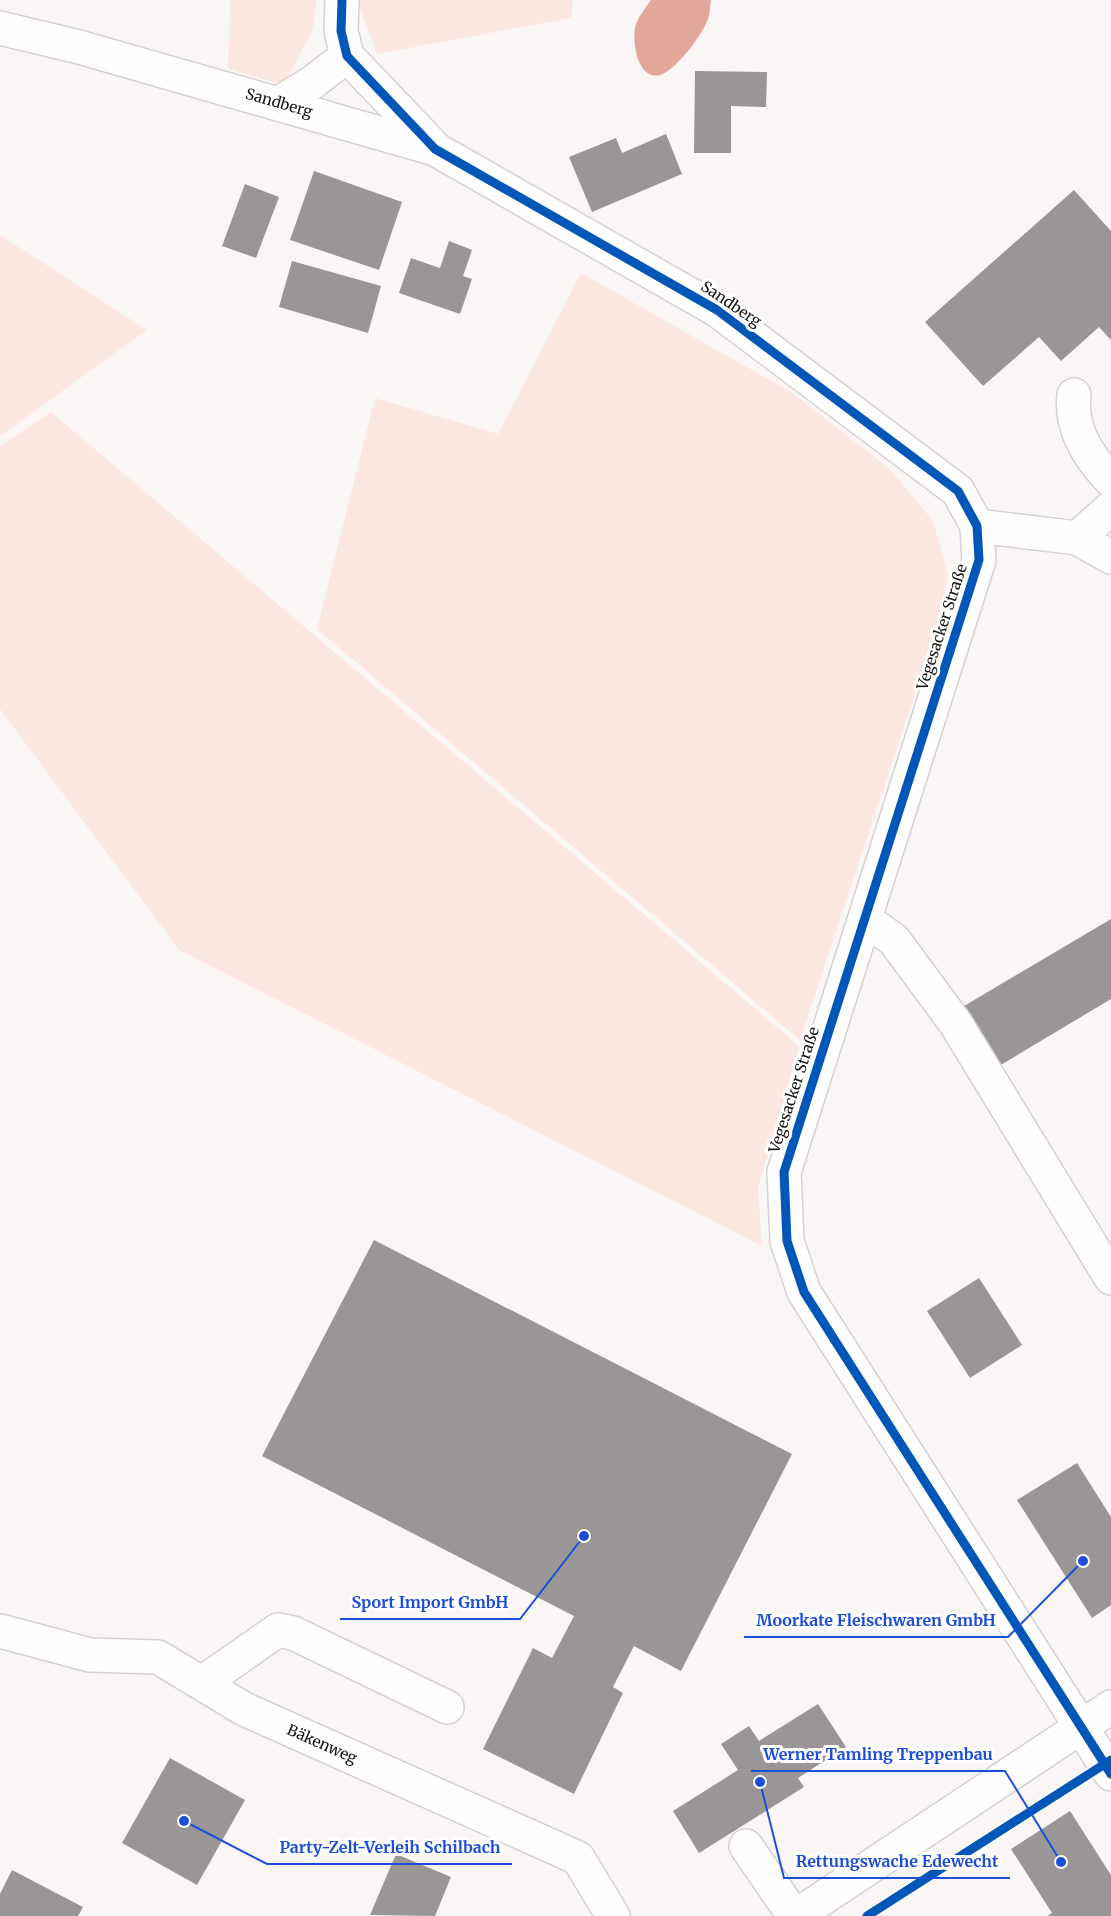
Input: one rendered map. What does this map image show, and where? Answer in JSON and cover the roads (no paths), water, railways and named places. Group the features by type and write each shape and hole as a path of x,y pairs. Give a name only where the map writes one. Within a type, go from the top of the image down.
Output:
{"street":[{"path":"342,0 341,31 348,56 435,149"},
{"name":"Sandberg","path":"0,28 79,47 435,149 717,310 958,491 977,526"},
{"path":"279,103 348,56"},
{"path":"1074,395 1072,412 1083,446 1111,480"},
{"path":"1077,538 1111,508"},
{"path":"977,526 1077,538 1111,557"},
{"name":"Vegesacker Straße","path":"977,526 979,560 784,1172 787,1241 804,1292 1111,1774"},
{"path":"864,919 894,940 957,1024 1111,1278"},
{"path":"202,1683 278,1630 292,1633 447,1707"},
{"name":"Bäkenweg","path":"0,1631 90,1655 158,1657 244,1709 578,1858 613,1916"},
{"path":"746,1846 795,1916 1111,1707"}],"place":[{"name":"Sport Import GmbH","path":"584,1536"},
{"name":"Moorkate Fleischwaren GmbH","path":"1083,1561"},
{"name":"Rettungswache Edewecht","path":"760,1782"},
{"name":"Party-Zelt-Verleih Schilbach","path":"184,1821"},
{"name":"Werner Tamling Treppenbau","path":"1061,1862"}]}
